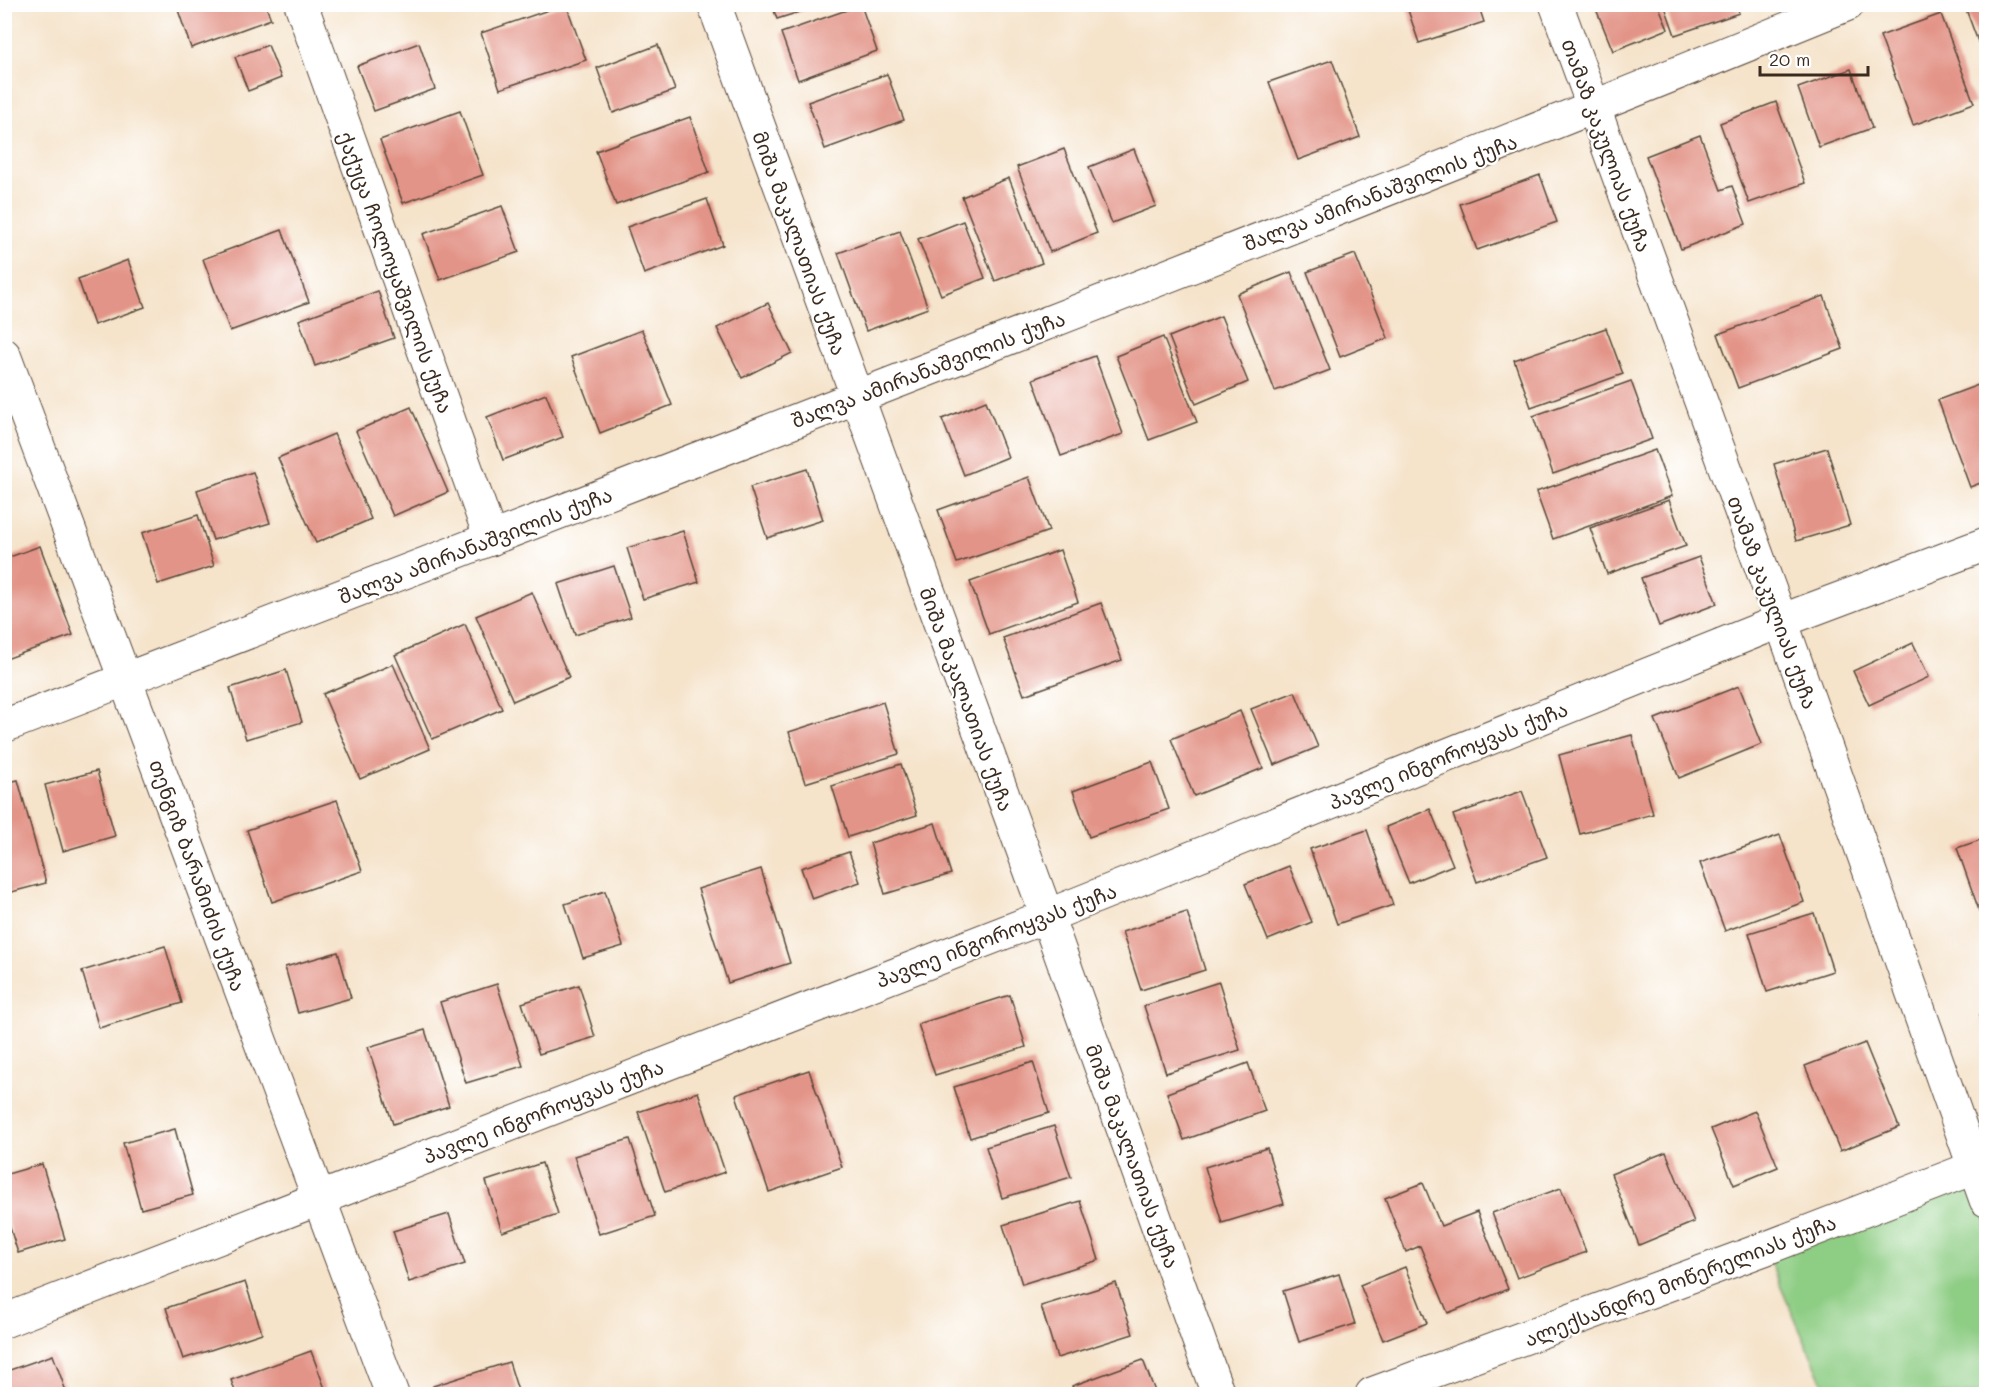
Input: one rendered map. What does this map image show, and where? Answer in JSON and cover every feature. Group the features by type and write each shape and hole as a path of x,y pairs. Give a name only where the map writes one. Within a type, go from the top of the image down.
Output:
{"street":[{"name":"ქაქუცა ჩოლოყაშვილის ქუჩა","path":"301,4 491,539"},
{"name":"მიშა მაკალათიას ქუჩა","path":"714,4 1047,916 1218,1395"},
{"name":"თამაზ კაკულიას ქუჩა","path":"1556,4 1981,1165 1986,1200"},
{"name":"შალვა ამირანაშვილის ქუჩა","path":"4,726 856,397 1593,108 1848,4"},
{"name":"თენგიზ ბარამიძის ქუჩა","path":"4,355 392,1395"},
{"name":"პავლე ინგოროყვას ქუჩა","path":"4,1321 1047,916 1781,621 1986,544"},
{"name":"ალექსანდრე მოწერელიას ქუჩა","path":"1372,1395 1764,1249 1981,1165"}],"green space":[{"path":"1975,1168 1986,1200 1986,1394 1828,1394 1764,1249"}],"building":[{"path":"176,4 265,4 271,19 191,48"},
{"path":"566,4 586,60 500,89 481,33"},
{"path":"1406,4 1478,4 1484,22 1419,43"},
{"path":"1594,4 1658,4 1668,29 1613,51"},
{"path":"1664,4 1736,4 1739,13 1675,35"},
{"path":"1964,4 1986,4 1986,63"},
{"path":"772,5 821,5 777,19"},
{"path":"861,5 877,51 798,80 781,33"},
{"path":"1941,14 1974,103 1913,125 1880,36"},
{"path":"419,43 435,89 374,111 357,66"},
{"path":"268,45 281,78 248,91 235,57"},
{"path":"658,45 675,90 613,113 597,68"},
{"path":"1332,60 1360,137 1298,160 1269,82"},
{"path":"1851,69 1872,128 1819,147 1798,88"},
{"path":"887,74 904,120 825,149 808,102"},
{"path":"1776,102 1805,183 1749,203 1720,123"},
{"path":"460,111 483,175 403,203 380,140"},
{"path":"690,117 709,172 616,205 596,151"},
{"path":"1700,135 1721,190 1732,186 1746,224 1681,249 1646,156"},
{"path":"1064,149 1097,233 1050,252 1017,167"},
{"path":"1134,149 1156,206 1112,223 1089,167"},
{"path":"1540,175 1557,222 1477,250 1460,204"},
{"path":"1009,178 1042,263 995,281 962,197"},
{"path":"707,199 723,245 644,274 627,227"},
{"path":"502,206 519,252 440,280 423,234"},
{"path":"963,221 985,278 941,295 918,239"},
{"path":"282,230 309,302 230,331 203,259"},
{"path":"900,231 928,308 866,331 838,253"},
{"path":"1355,254 1388,338 1340,357 1307,272"},
{"path":"128,260 145,307 94,325 78,279"},
{"path":"1291,272 1330,370 1275,391 1237,294"},
{"path":"378,291 394,338 315,366 299,320"},
{"path":"1824,296 1843,349 1738,388 1718,334"},
{"path":"768,303 792,353 742,378 717,328"},
{"path":"1221,316 1248,382 1196,404 1169,337"},
{"path":"1606,328 1623,374 1531,407 1514,360"},
{"path":"642,330 672,405 600,433 571,357"},
{"path":"1163,337 1197,422 1149,440 1116,356"},
{"path":"1095,356 1123,434 1061,456 1033,379"},
{"path":"1631,381 1652,439 1553,474 1533,416"},
{"path":"1986,382 1986,481 1970,487 1938,400"},
{"path":"546,394 563,437 503,460 487,417"},
{"path":"986,401 1008,457 964,475 942,419"},
{"path":"411,407 448,492 393,516 356,431"},
{"path":"334,434 371,519 316,543 278,458"},
{"path":"1827,448 1850,525 1796,541 1774,464"},
{"path":"1655,450 1672,496 1553,539 1536,492"},
{"path":"807,469 823,520 767,538 750,487"},
{"path":"253,472 270,523 213,540 197,490"},
{"path":"1029,477 1049,531 957,563 938,510"},
{"path":"1669,500 1686,546 1607,574 1590,528"},
{"path":"198,515 214,566 158,584 142,533"},
{"path":"683,531 699,582 643,599 627,548"},
{"path":"40,546 73,635 6,659 4,559"},
{"path":"1060,550 1078,602 989,634 970,582"},
{"path":"1699,557 1717,604 1659,626 1641,578"},
{"path":"614,566 631,617 575,635 558,584"},
{"path":"532,592 569,677 513,701 476,616"},
{"path":"1101,603 1122,660 1024,695 1003,638"},
{"path":"465,624 502,709 432,739 395,655"},
{"path":"1913,643 1929,677 1869,705 1853,671"},
{"path":"393,664 430,749 360,779 323,694"},
{"path":"286,670 302,722 246,739 230,688"},
{"path":"1739,686 1762,744 1679,778 1655,719"},
{"path":"1295,692 1318,747 1274,765 1251,709"},
{"path":"883,702 899,754 805,783 789,732"},
{"path":"1240,711 1263,768 1194,796 1171,739"},
{"path":"1632,735 1653,814 1580,834 1559,755"},
{"path":"1152,762 1169,809 1089,837 1073,791"},
{"path":"901,764 917,815 848,837 832,786"},
{"path":"97,771 115,836 63,851 45,785"},
{"path":"18,780 46,883 4,894 4,783"},
{"path":"1522,791 1547,857 1477,882 1453,815"},
{"path":"337,800 362,871 272,902 247,830"},
{"path":"1430,809 1453,865 1409,883 1386,827"},
{"path":"935,823 951,874 885,894 870,843"},
{"path":"1367,830 1393,905 1337,924 1310,849"},
{"path":"1780,835 1804,902 1725,931 1700,863"},
{"path":"1986,838 1986,914 1981,916 1957,848"},
{"path":"849,852 860,882 812,899 801,868"},
{"path":"1289,866 1312,922 1268,940 1245,884"},
{"path":"761,869 790,963 728,983 698,889"},
{"path":"605,891 623,946 583,958 565,904"},
{"path":"1187,912 1205,970 1141,990 1122,932"},
{"path":"1814,913 1833,971 1767,992 1749,933"},
{"path":"165,946 182,1003 99,1028 82,971"},
{"path":"338,952 351,998 298,1013 285,967"},
{"path":"1219,982 1240,1050 1166,1073 1144,1006"},
{"path":"497,984 523,1066 466,1083 440,1002"},
{"path":"579,985 595,1037 539,1054 522,1003"},
{"path":"1010,995 1026,1047 935,1075 918,1024"},
{"path":"1986,1014 1986,1033 1980,1015"},
{"path":"425,1030 449,1106 393,1124 368,1047"},
{"path":"1865,1043 1899,1127 1840,1151 1805,1066"},
{"path":"1033,1062 1049,1113 970,1138 954,1087"},
{"path":"1248,1063 1265,1111 1184,1140 1167,1093"},
{"path":"809,1070 842,1167 769,1192 736,1095"},
{"path":"698,1092 725,1172 665,1192 638,1112"},
{"path":"1755,1111 1778,1167 1734,1185 1711,1129"},
{"path":"1054,1126 1071,1177 1002,1198 986,1147"},
{"path":"175,1129 193,1195 141,1209 123,1143"},
{"path":"630,1139 655,1216 599,1234 574,1156"},
{"path":"1267,1148 1284,1204 1222,1223 1205,1167"},
{"path":"1666,1152 1694,1222 1639,1245 1611,1174"},
{"path":"542,1163 558,1214 502,1232 486,1181"},
{"path":"42,1164 65,1239 18,1253 4,1209 4,1175"},
{"path":"1423,1183 1441,1226 1477,1212 1508,1289 1448,1313 1420,1246 1406,1252 1385,1198"},
{"path":"1561,1188 1586,1252 1517,1278 1492,1213"},
{"path":"1080,1201 1099,1260 1022,1284 1003,1225"},
{"path":"449,1214 465,1264 409,1282 393,1231"},
{"path":"1405,1267 1427,1323 1383,1340 1360,1285"},
{"path":"1339,1274 1355,1324 1299,1342 1283,1291"},
{"path":"245,1282 262,1333 183,1359 166,1308"},
{"path":"1116,1283 1133,1334 1057,1358 1041,1306"},
{"path":"311,1351 327,1394 236,1394 231,1380"},
{"path":"53,1355 67,1394 4,1394 4,1372"},
{"path":"1143,1360 1156,1394 1075,1394 1072,1386"},
{"path":"509,1362 519,1394 435,1394 433,1386"}]}
